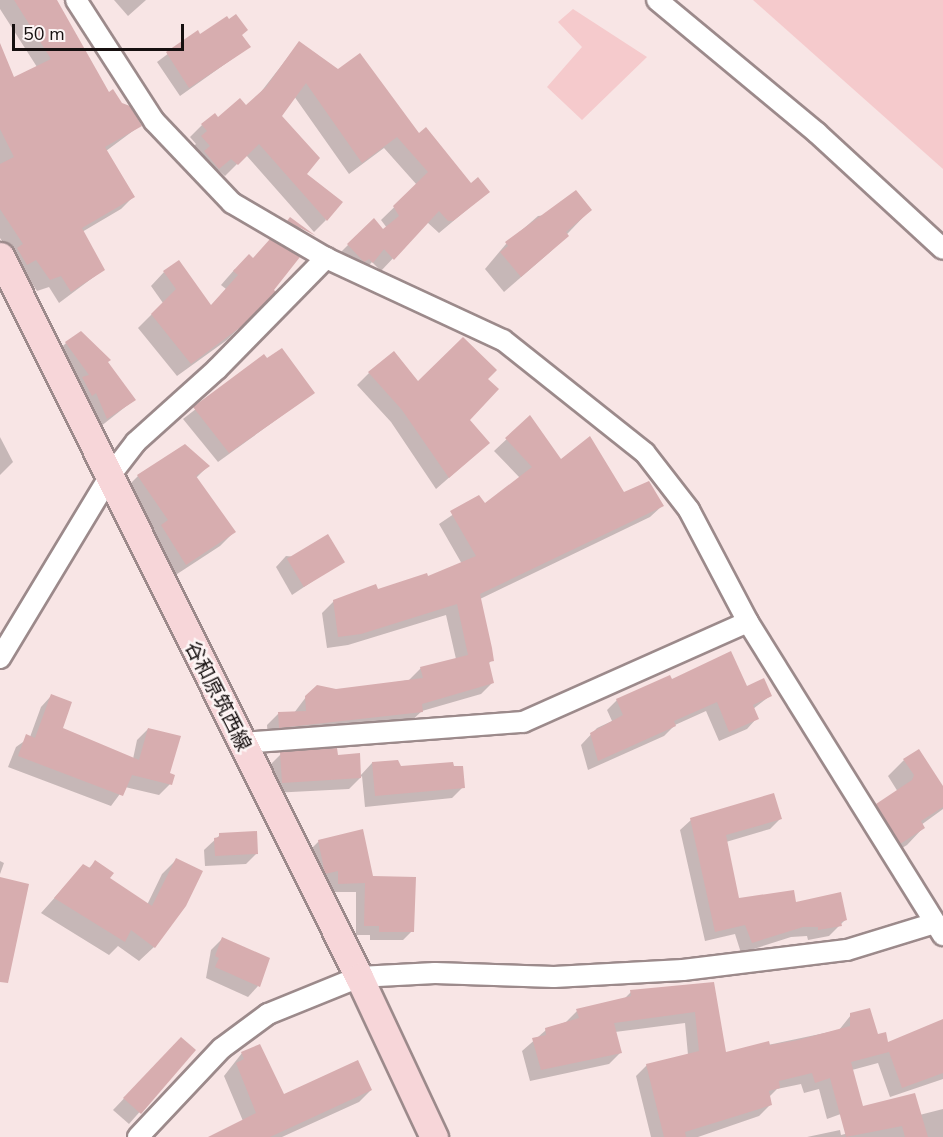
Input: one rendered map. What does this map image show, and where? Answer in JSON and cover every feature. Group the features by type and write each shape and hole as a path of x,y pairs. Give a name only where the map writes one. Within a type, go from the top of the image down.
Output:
{"main road":[{"name":"谷和原筑西線","path":"0,256 359,977 434,1137"}],"street":[{"path":"76,0 154,121 232,203 326,258 503,340 645,453 689,510 748,621 939,929 847,951 683,970 554,977 435,973 359,977 268,1014 222,1048 138,1137"},
{"path":"657,0 817,133 943,249"},
{"path":"0,658 109,477 136,442 217,369 326,258"},
{"path":"242,743 523,722 748,621"}],"shaded area":[{"path":"753,0 943,0 943,169"},
{"path":"573,9 647,57 582,120 547,87 582,47 558,22"}],"building":[{"path":"14,0 57,0 109,92 113,89 122,103 130,106 142,126 105,147 135,197 82,228 105,270 71,292 61,276 50,280 36,260 27,265 17,248 23,244 0,209 0,164 14,157 0,129 0,43 14,77 51,59"},
{"path":"236,14 248,30 242,35 251,47 189,88 166,52 198,30 200,34 227,16 229,19"},
{"path":"299,41 338,69 360,53 419,133 426,127 471,183 478,177 490,192 453,221 448,221 439,211 394,260 384,249 373,263 369,259 364,262 347,244 374,218 383,229 399,216 393,206 428,172 397,137 362,163 306,83 282,116 320,158 307,174 343,202 327,221 259,144 238,165 231,159 219,169 204,151 210,146 201,136 207,131 201,124 215,113 218,117 240,98 246,105 266,87"},
{"path":"576,190 592,210 566,232 569,236 521,277 500,252 508,246 505,242"},
{"path":"290,217 316,236 287,221"},
{"path":"270,239 300,257 274,290 276,292 242,326 191,364 151,314 176,289 163,271 179,260 211,305 238,275 233,271 249,254 253,258"},
{"path":"81,331 111,360 108,362 136,400 107,419 96,393 92,396 82,377 89,375 65,342"},
{"path":"463,337 497,370 488,379 499,389 470,420 490,443 449,478 402,410 368,372 394,351 418,381"},
{"path":"282,348 315,393 229,453 193,407 264,354 267,358"},
{"path":"530,415 561,459 590,436 624,492 649,481 664,506 480,594 492,648 494,661 489,662 494,683 422,704 423,712 279,728 278,712 306,711 305,696 317,685 336,689 423,678 420,667 468,655 457,604 361,634 338,637 333,600 376,584 378,589 427,573 428,576 476,556 450,511 479,495 485,503 532,467 505,438"},
{"path":"185,444 210,466 196,476 236,532 186,565 161,525 168,520 137,475"},
{"path":"328,534 345,562 304,587 287,559"},
{"path":"731,651 747,686 764,678 772,696 753,705 759,719 729,732 717,702 674,721 676,726 598,761 590,733 623,715 616,699 670,675 672,679"},
{"path":"51,694 72,702 63,728 139,760 148,728 181,736 170,773 175,775 172,785 132,775 123,796 18,756 26,734 35,738"},
{"path":"337,748 338,755 360,753 361,778 282,783 280,752"},
{"path":"919,749 943,786 943,807 921,821 925,828 900,844 876,804 912,780 914,775 903,759"},
{"path":"398,760 401,766 453,762 454,766 463,766 465,788 375,796 372,762"},
{"path":"774,793 782,819 726,835 739,898 794,890 796,902 841,892 847,920 841,922 842,926 818,930 818,927 803,927 752,943 745,925 715,932 690,818"},
{"path":"363,829 373,876 416,877 414,932 379,932 379,926 364,926 365,883 338,884 338,871 325,874 318,840"},
{"path":"257,831 258,854 215,856 214,838 219,837 219,833"},
{"path":"176,858 203,871 186,906 155,948 131,930 125,942 54,898 83,864 90,868 95,860 114,873 110,878 152,906"},
{"path":"0,877 29,884 8,983 0,982"},
{"path":"222,937 270,958 260,987 215,967 219,958 215,956"},
{"path":"714,982 726,1052 769,1041 770,1045 798,1040 850,1026 850,1013 870,1008 878,1034 886,1032 888,1042 943,1019 943,1073 902,1088 889,1052 851,1062 863,1106 915,1093 928,1137 905,1137 902,1126 846,1137 830,1078 815,1083 812,1073 779,1081 780,1088 769,1091 772,1105 685,1132 686,1137 664,1137 646,1064 699,1051 695,1012 614,1023 622,1053 541,1070 532,1038 546,1035 545,1028 579,1018 576,1009 631,996 630,990"},
{"path":"181,1037 196,1050 141,1114 123,1098"},
{"path":"260,1044 284,1094 358,1060 372,1090 270,1137 208,1137 256,1113 236,1063 244,1059 241,1052"}]}
